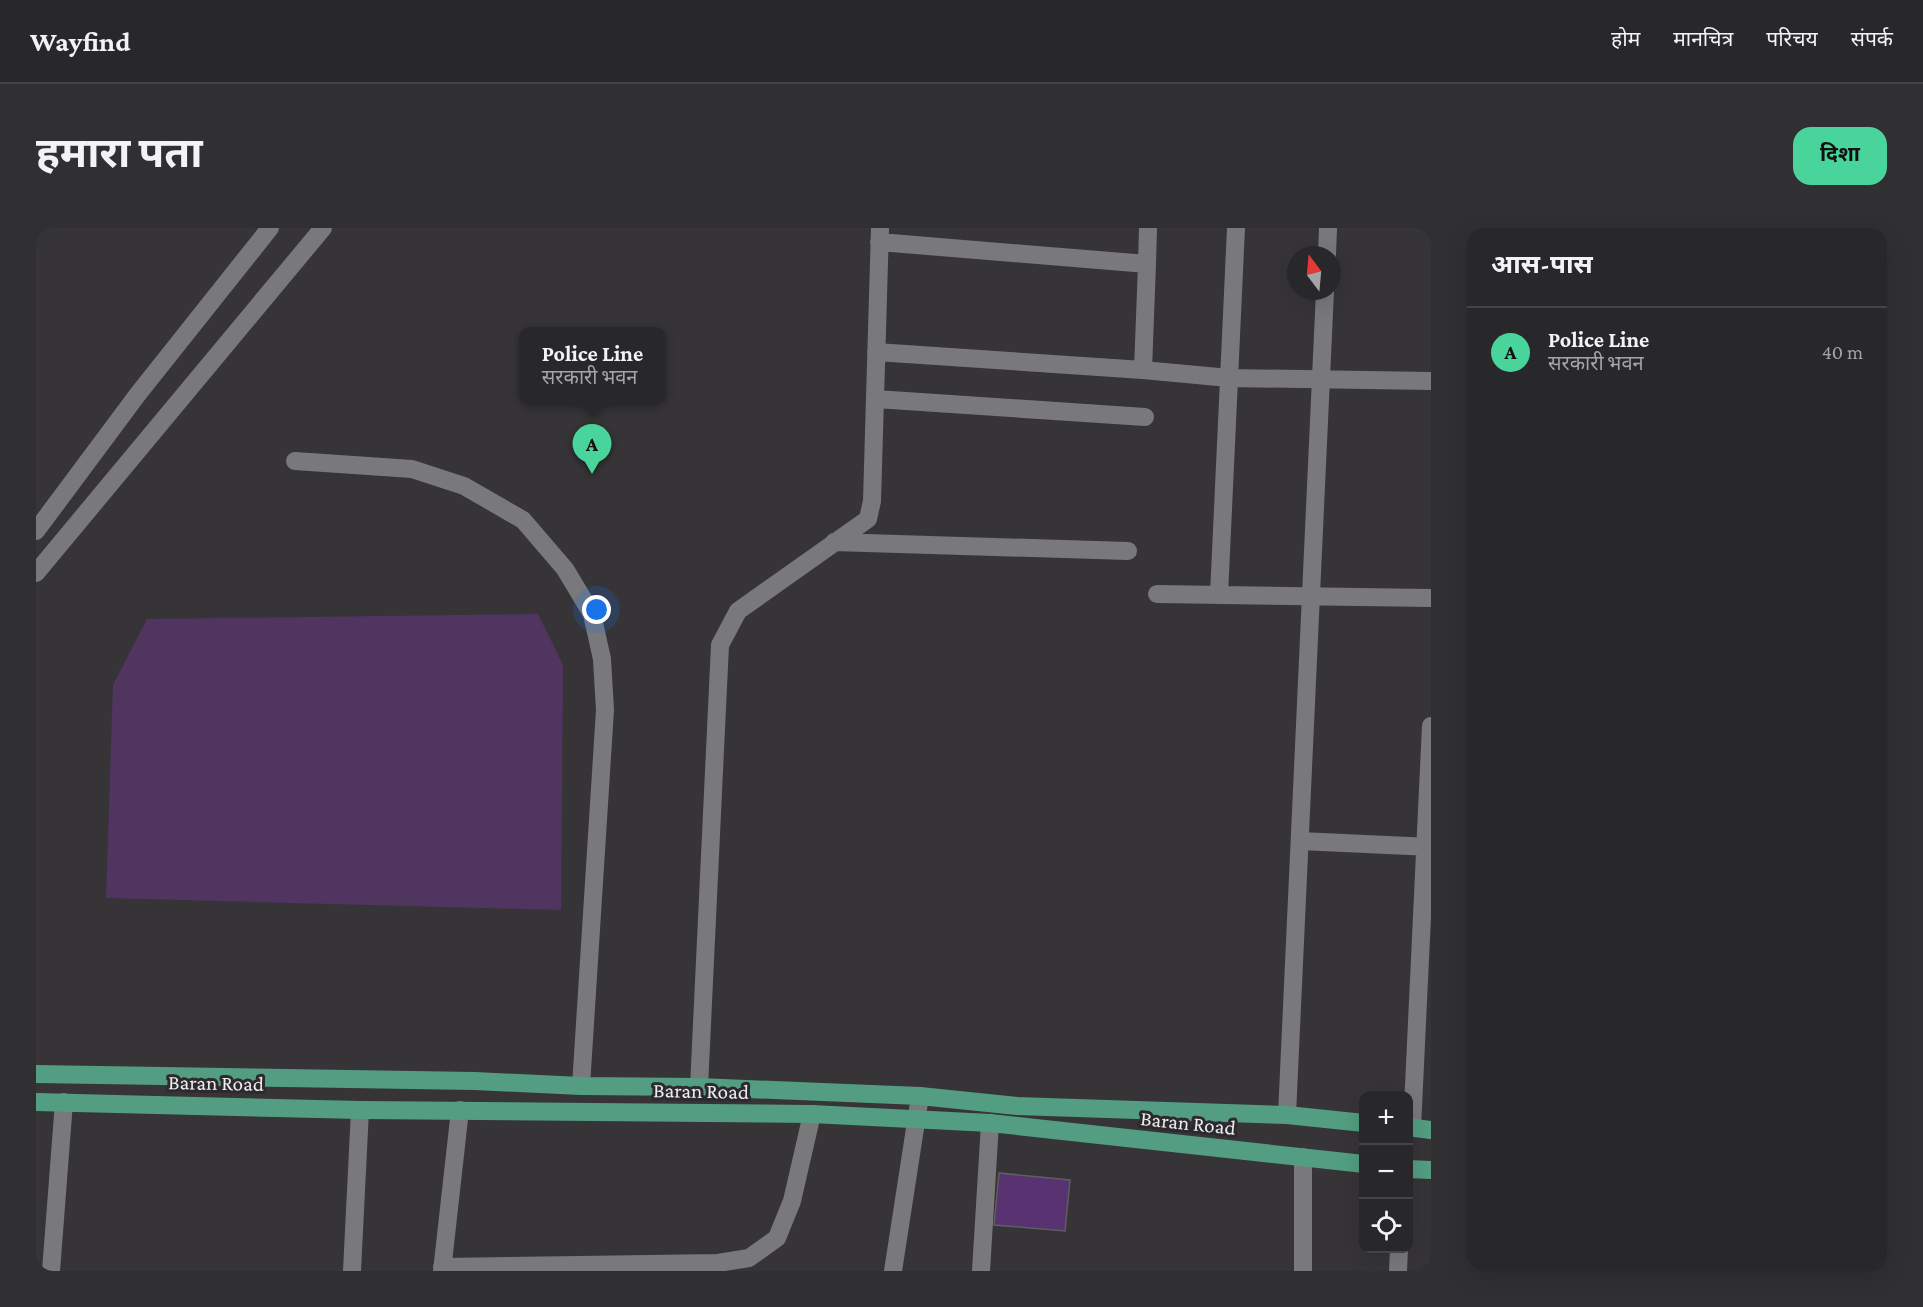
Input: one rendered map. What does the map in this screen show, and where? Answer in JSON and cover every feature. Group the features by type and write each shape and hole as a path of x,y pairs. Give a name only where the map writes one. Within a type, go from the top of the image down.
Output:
{"main road":[{"name":"Baran Road","path":"36,1074 699,1087 920,1096 1017,1106 1287,1115 1359,1122"},
{"name":"Baran Road","path":"36,1102 360,1110 812,1114 990,1123 1359,1163"},
{"path":"1413,1127 1431,1130"},
{"path":"1413,1169 1431,1170"}],"street":[{"path":"36,531 138,394 270,228"},
{"path":"37,572 323,228"},
{"path":"1143,370 1148,228"},
{"path":"1219,595 1236,228"},
{"path":"1327,246 1328,228"},
{"path":"699,1087 720,645 738,611 868,519 872,501 876,399 879,235 1147,264"},
{"path":"1287,1115 1325,300"},
{"path":"876,352 1229,378 1431,381"},
{"path":"876,399 1144,417"},
{"path":"295,461 412,469 464,486 523,520 565,569 592,614 602,659 605,710 581,1086"},
{"path":"834,542 1128,551"},
{"path":"1157,594 1431,598"},
{"path":"1412,1091 1429,847 1431,726"},
{"path":"1300,841 1429,847"},
{"path":"893,1271 920,1096"},
{"path":"51,1271 64,1102"},
{"path":"352,1271 360,1110"},
{"path":"460,1110 442,1269 718,1263 749,1258 777,1238 792,1201 812,1114"},
{"path":"981,1271 990,1123"},
{"path":"1304,1157 1304,1271"},
{"path":"1398,1271 1399,1253"}],"shaded area":[{"path":"538,614 563,665 561,910 106,898 113,685 147,619"}],"building":[{"path":"999,1173 1070,1180 1065,1231 994,1225"}],"place":[{"name":"Police Line","path":"592,474"}]}
